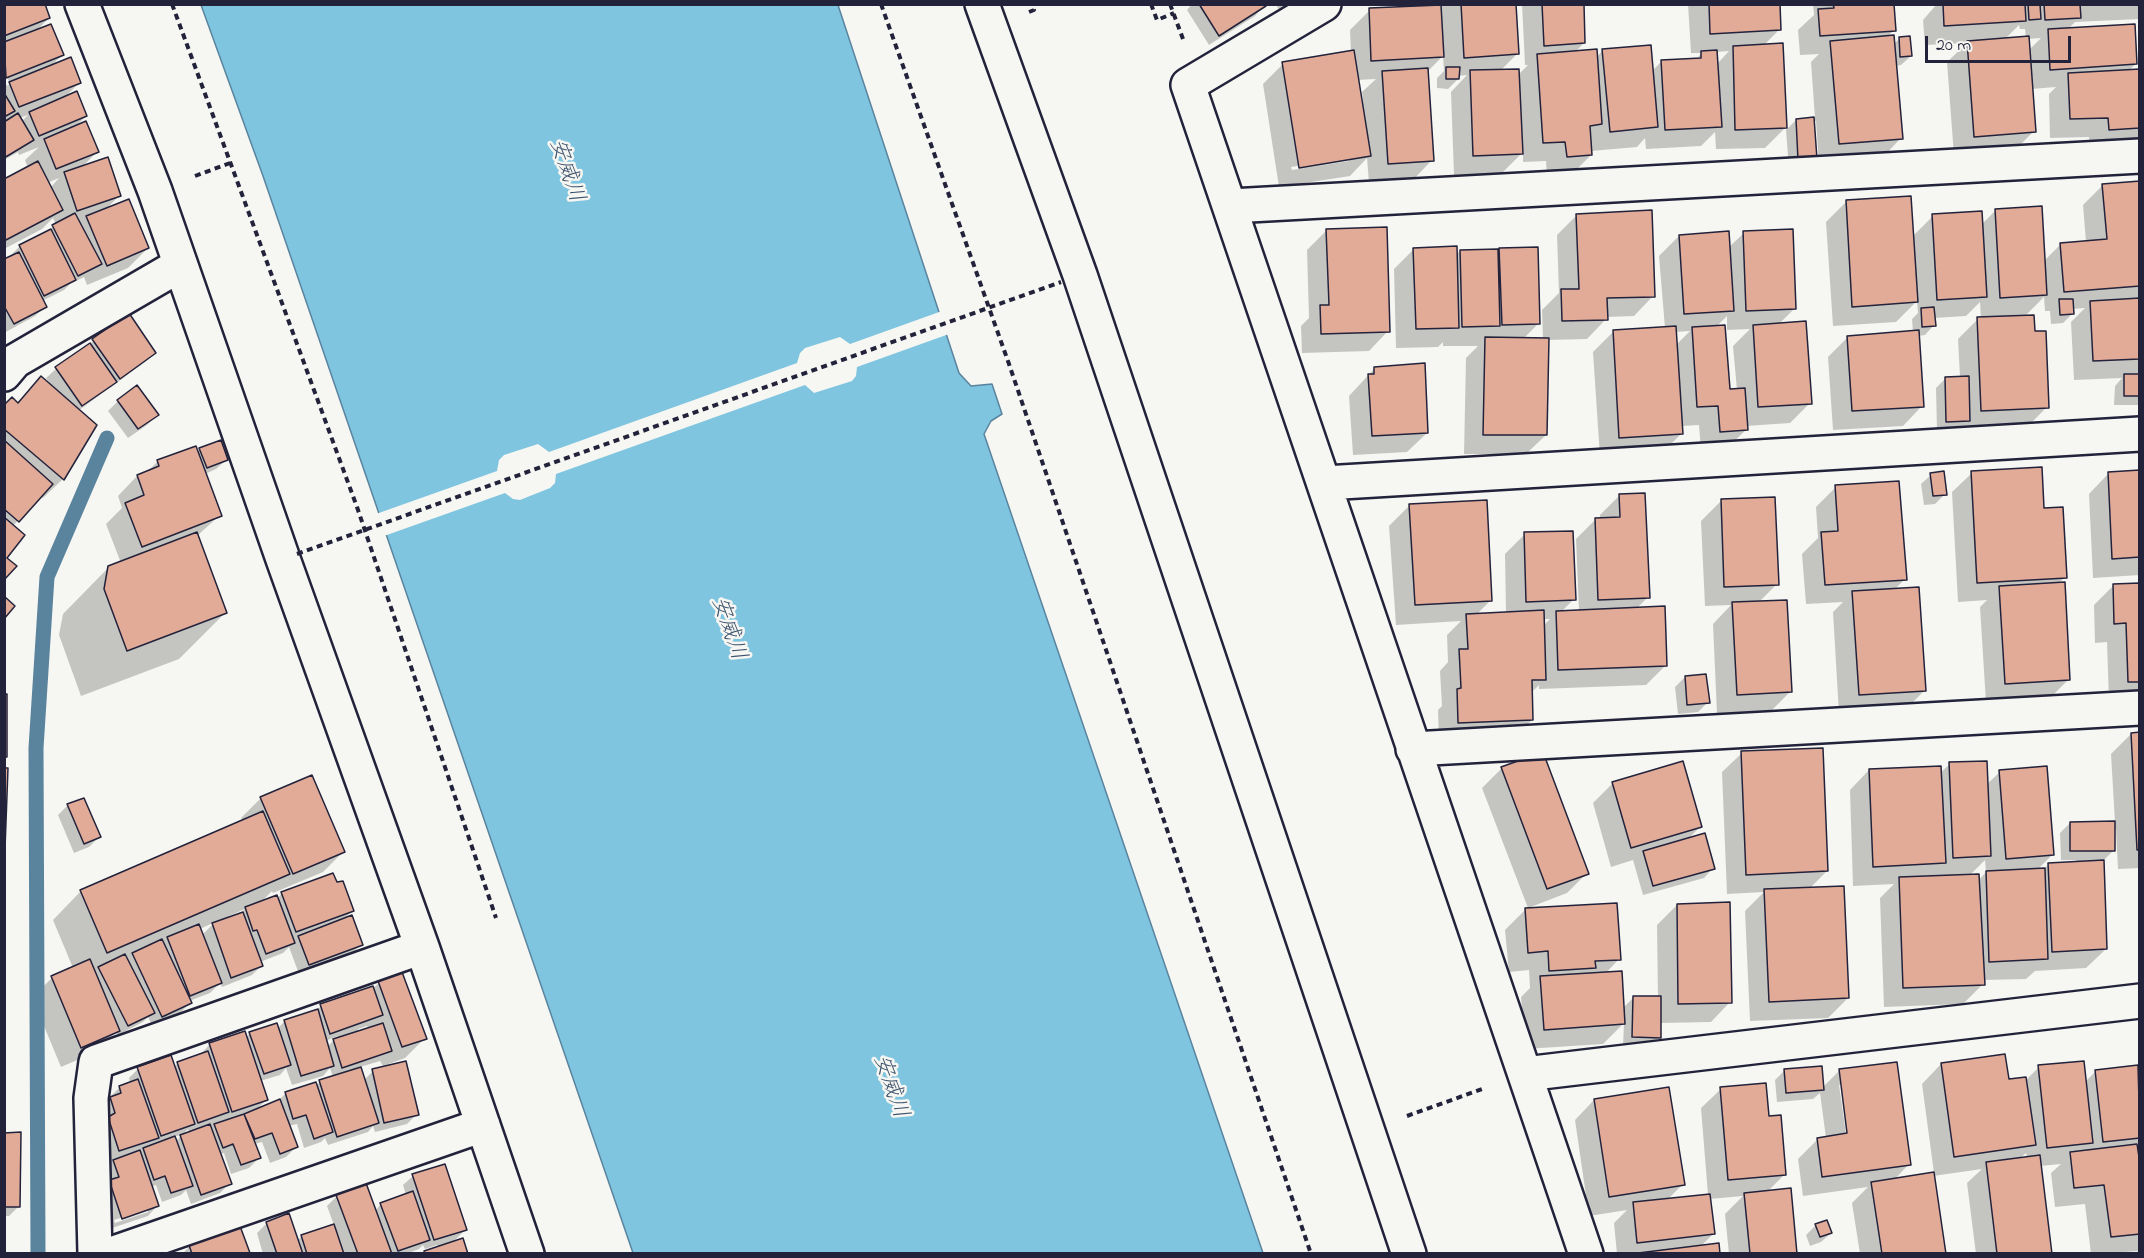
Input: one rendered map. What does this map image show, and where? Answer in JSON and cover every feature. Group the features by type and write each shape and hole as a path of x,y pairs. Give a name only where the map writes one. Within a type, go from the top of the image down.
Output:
{"street":[{"path":"82,4 155,191 422,947 527,1254"},
{"path":"982,4 1080,274 1409,1254"},
{"path":"1324,4 1188,85 1586,1254"},
{"path":"1231,206 2139,156"},
{"path":"8,360 180,265"},
{"path":"1325,483 2139,434"},
{"path":"1413,749 2139,708"},
{"path":"95,1254 91,1098 96,1062 422,947"},
{"path":"1525,1074 2139,1001"},
{"path":"111,1254 483,1125"}],"path":[{"path":"172,4 357,507 496,918"},
{"path":"881,4 1009,364 1311,1254"},
{"path":"1151,4 1157,20 1174,14"},
{"path":"297,554 1061,282"}],"water":[{"name":"安威川","path":"201,5 838,5 959,373 971,386 992,384 1002,414 991,421 984,434 1263,1253 633,1253 263,176"}],"pier":[{"path":"942,311 949,334 857,367 856,376 852,381 814,393 805,385 556,474 555,483 550,488 520,500 513,499 505,493 384,536 376,514 497,471 499,460 504,455 538,444 549,452 797,363 800,353 805,348 840,337 850,344"}],"building":[{"path":"4,4 45,4 50,18 4,36"},
{"path":"1199,4 1265,4 1266,6 1219,36"},
{"path":"1461,4 1516,4 1519,54 1464,58"},
{"path":"1542,4 1584,4 1585,43 1544,46"},
{"path":"1709,4 1780,4 1781,30 1710,34"},
{"path":"1833,4 1894,4 1896,31 1820,36 1818,9 1834,8"},
{"path":"1943,4 2025,4 2026,21 1944,26"},
{"path":"2040,4 2041,19 2029,20 2028,5"},
{"path":"2044,4 2080,4 2081,18 2045,20"},
{"path":"1441,5 1444,57 1371,61 1369,8"},
{"path":"51,24 64,55 6,78 4,42"},
{"path":"2135,24 2137,64 2050,70 2048,29"},
{"path":"1894,35 1903,139 1839,144 1830,41"},
{"path":"1910,36 1912,56 1900,57 1899,37"},
{"path":"2029,36 2036,132 1974,137 1967,41"},
{"path":"1783,43 1787,128 1735,130 1733,46"},
{"path":"1651,45 1658,127 1610,132 1602,49"},
{"path":"1597,49 1602,124 1590,126 1592,155 1567,157 1565,142 1543,143 1537,54"},
{"path":"1354,50 1371,156 1299,168 1282,62"},
{"path":"1717,50 1722,127 1665,130 1661,60 1701,58 1701,51"},
{"path":"71,57 81,83 19,107 9,82"},
{"path":"1446,67 1460,67 1459,79 1446,79"},
{"path":"1428,68 1434,161 1388,164 1382,71"},
{"path":"1519,69 1523,154 1473,156 1470,70"},
{"path":"2140,69 2140,128 2109,130 2108,118 2070,119 2068,73"},
{"path":"77,91 87,116 39,136 29,112"},
{"path":"4,93 15,111 4,117"},
{"path":"18,113 34,140 4,158 4,122"},
{"path":"1814,117 1817,159 1798,160 1796,119"},
{"path":"86,121 99,152 56,169 44,139"},
{"path":"108,157 121,196 77,211 64,172"},
{"path":"38,161 63,210 4,241 4,179"},
{"path":"2140,181 2140,286 2064,292 2060,243 2107,239 2102,184"},
{"path":"1911,196 1918,302 1852,307 1846,200"},
{"path":"129,199 149,248 107,266 86,216"},
{"path":"2042,206 2047,295 2000,298 1995,209"},
{"path":"1652,210 1655,297 1607,298 1608,320 1562,321 1561,289 1579,289 1576,214"},
{"path":"1982,211 1987,297 1937,300 1932,214"},
{"path":"75,213 102,264 78,276 52,225"},
{"path":"1387,227 1390,332 1321,334 1320,305 1329,305 1326,229"},
{"path":"51,229 76,280 44,296 19,245"},
{"path":"1793,229 1796,309 1746,311 1743,231"},
{"path":"1729,231 1734,311 1684,314 1679,235"},
{"path":"1457,246 1459,328 1416,329 1413,248"},
{"path":"1538,247 1540,324 1502,325 1499,248"},
{"path":"1498,249 1500,326 1462,327 1460,250"},
{"path":"19,252 47,307 14,324 4,306 4,259"},
{"path":"2140,298 2140,359 2093,361 2090,301"},
{"path":"2059,299 2073,299 2074,314 2060,315"},
{"path":"1934,307 1936,326 1922,327 1921,308"},
{"path":"129,313 156,353 120,379 92,339"},
{"path":"2034,315 2035,331 2046,331 2049,408 1981,411 1977,317"},
{"path":"1806,321 1812,404 1758,407 1753,325"},
{"path":"1725,325 1730,389 1745,388 1748,430 1720,432 1718,406 1697,407 1692,327"},
{"path":"1676,326 1683,434 1619,438 1613,330"},
{"path":"1919,330 1924,407 1852,411 1847,336"},
{"path":"1485,337 1549,338 1547,435 1483,435"},
{"path":"90,343 117,382 82,406 55,367"},
{"path":"1425,363 1428,433 1372,436 1368,374 1374,374 1374,367"},
{"path":"2124,374 2140,374 2140,396 2124,396"},
{"path":"41,376 97,425 64,480 4,429 4,405 12,397 18,403"},
{"path":"1969,376 1970,421 1946,422 1945,377"},
{"path":"137,385 159,415 138,429 117,400"},
{"path":"4,440 53,484 19,522 4,509"},
{"path":"221,440 228,460 207,468 199,448"},
{"path":"196,446 222,516 142,547 125,503 144,495 137,475 159,466 157,460"},
{"path":"2042,467 2044,508 2063,507 2067,578 1977,583 1971,471"},
{"path":"2140,470 2140,557 2112,559 2108,472"},
{"path":"1944,471 1947,495 1933,496 1930,473"},
{"path":"1899,481 1907,580 1825,585 1821,532 1838,531 1835,485"},
{"path":"1645,493 1650,598 1598,600 1595,518 1620,517 1619,494"},
{"path":"1775,497 1779,585 1724,587 1721,499"},
{"path":"1487,500 1492,601 1415,605 1409,504"},
{"path":"4,517 25,535 7,558 17,566 4,580"},
{"path":"1573,531 1576,600 1526,602 1524,532"},
{"path":"197,532 227,613 127,651 104,589 108,566"},
{"path":"2065,582 2070,680 2005,684 1999,586"},
{"path":"2140,583 2140,682 2128,682 2126,623 2114,624 2113,584"},
{"path":"1919,587 1926,691 1859,695 1852,591"},
{"path":"4,596 15,606 4,619"},
{"path":"1787,600 1792,692 1737,695 1732,602"},
{"path":"1665,606 1667,666 1558,670 1556,611"},
{"path":"1544,610 1546,680 1532,680 1533,720 1458,723 1457,689 1461,688 1459,649 1468,649 1466,614"},
{"path":"1706,674 1710,703 1687,705 1685,676"},
{"path":"4,694 7,694 7,757 4,757"},
{"path":"2140,732 2140,850 2137,850 2131,733"},
{"path":"1823,748 1828,871 1746,875 1741,751"},
{"path":"1543,752 1589,874 1547,889 1501,767"},
{"path":"1683,761 1702,827 1631,848 1612,782"},
{"path":"1987,761 1991,856 1953,858 1949,762"},
{"path":"1941,766 1946,863 1873,867 1869,769"},
{"path":"2047,766 2054,855 2006,859 1999,770"},
{"path":"4,768 8,768 5,849 4,849"},
{"path":"312,775 345,852 293,874 260,797"},
{"path":"84,798 101,837 84,844 67,804"},
{"path":"263,811 290,874 107,953 80,890"},
{"path":"2115,821 2115,851 2070,851 2070,822"},
{"path":"1705,833 1715,869 1653,886 1643,851"},
{"path":"2104,860 2107,949 2052,952 2048,863"},
{"path":"2045,868 2048,959 1989,962 1986,871"},
{"path":"333,873 337,882 343,881 354,911 296,932 281,892"},
{"path":"1979,874 1985,985 1903,988 1899,877"},
{"path":"1844,886 1849,998 1769,1002 1764,889"},
{"path":"277,895 295,943 266,954 257,930 253,931 245,907"},
{"path":"1730,902 1732,1003 1678,1004 1677,904"},
{"path":"1617,903 1621,960 1595,961 1596,968 1549,971 1548,951 1528,953 1525,908"},
{"path":"243,912 263,966 231,978 212,923"},
{"path":"352,915 363,945 309,965 298,936"},
{"path":"199,924 222,983 190,996 167,937"},
{"path":"162,939 192,1003 162,1017 132,953"},
{"path":"125,954 155,1013 128,1026 98,967"},
{"path":"90,959 120,1031 81,1048 51,976"},
{"path":"1622,971 1625,1024 1544,1030 1540,976"},
{"path":"402,972 427,1039 402,1047 378,981"},
{"path":"373,986 383,1015 330,1034 320,1004"},
{"path":"1633,996 1661,996 1661,1038 1632,1037"},
{"path":"318,1009 334,1066 301,1076 284,1020"},
{"path":"277,1023 291,1065 264,1074 249,1032"},
{"path":"383,1023 392,1051 342,1068 333,1039"},
{"path":"245,1031 268,1100 232,1112 209,1043"},
{"path":"208,1051 229,1112 198,1123 177,1062"},
{"path":"2005,1054 2009,1079 2026,1077 2036,1145 1954,1157 1941,1063"},
{"path":"171,1055 195,1124 161,1136 137,1067"},
{"path":"406,1061 419,1115 384,1123 372,1069"},
{"path":"2084,1061 2093,1143 2047,1148 2038,1065"},
{"path":"1897,1062 1911,1165 1822,1177 1817,1138 1847,1133 1839,1069"},
{"path":"2138,1065 2140,1138 2103,1142 2095,1070"},
{"path":"1822,1066 1824,1090 1786,1093 1784,1069"},
{"path":"361,1067 379,1123 337,1137 319,1080"},
{"path":"138,1079 159,1138 119,1151 108,1117 115,1113 110,1097 121,1093 119,1086"},
{"path":"316,1082 333,1132 314,1139 306,1115 293,1119 285,1092"},
{"path":"1766,1083 1769,1116 1781,1115 1786,1175 1728,1180 1720,1087"},
{"path":"1669,1087 1685,1185 1609,1197 1594,1099"},
{"path":"280,1099 298,1147 280,1154 272,1133 255,1139 244,1114"},
{"path":"244,1114 261,1158 241,1165 233,1144 223,1148 214,1124"},
{"path":"210,1124 232,1184 201,1195 180,1135"},
{"path":"21,1132 20,1207 4,1207 4,1133"},
{"path":"175,1136 193,1186 171,1193 165,1176 154,1180 143,1148"},
{"path":"2137,1144 2140,1164 2140,1234 2111,1237 2104,1185 2074,1188 2070,1152"},
{"path":"140,1150 159,1206 122,1219 109,1180 119,1177 113,1160"},
{"path":"2040,1155 2052,1254 1997,1254 1986,1162"},
{"path":"445,1164 467,1230 434,1240 412,1174"},
{"path":"1934,1172 1946,1254 1882,1254 1871,1182"},
{"path":"366,1183 392,1254 358,1254 336,1195"},
{"path":"1791,1188 1797,1254 1750,1254 1744,1193"},
{"path":"413,1191 430,1240 398,1251 380,1203"},
{"path":"1710,1194 1715,1234 1637,1243 1633,1202"},
{"path":"289,1213 303,1254 277,1254 266,1222"},
{"path":"1827,1220 1832,1233 1820,1237 1815,1224"},
{"path":"334,1224 344,1254 307,1254 301,1235"},
{"path":"240,1226 250,1253 192,1254 189,1245"},
{"path":"463,1238 468,1254 425,1254 424,1251"},
{"path":"1719,1243 1720,1254 1630,1254"}],"waterway":[{"path":"38,1254 36,748 47,577 107,438"}]}
